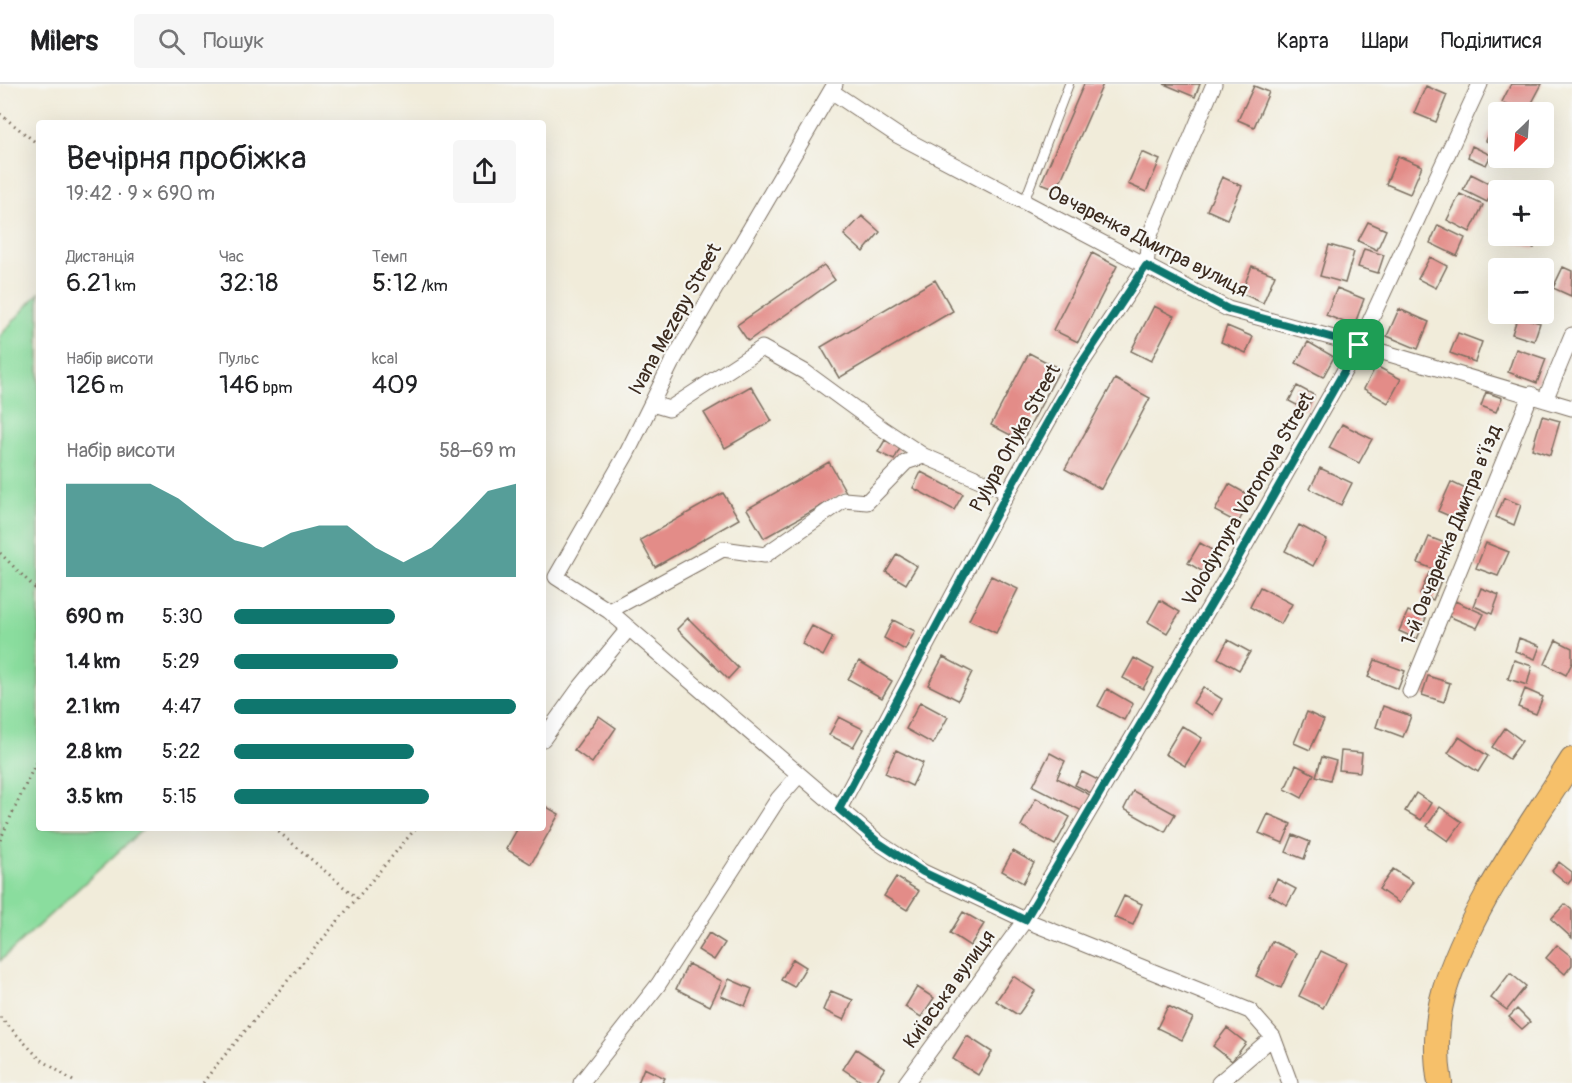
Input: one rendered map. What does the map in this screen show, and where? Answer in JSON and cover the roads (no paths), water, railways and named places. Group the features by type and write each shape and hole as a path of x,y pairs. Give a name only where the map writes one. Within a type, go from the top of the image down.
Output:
{"highway":[{"path":"1440,1083 1438,1041 1444,995 1455,960 1498,878 1572,760"}],"street":[{"name":"Pylypa Orlyka Street","path":"839,809 1008,492 1077,370 1146,266 1149,237 1214,84"},
{"name":"Volodymyra Voronova Street","path":"1025,920 1224,583 1359,345 1480,84"},
{"name":"Овчаренка Дмитра вулиця","path":"833,87 897,135 1228,309 1572,408"},
{"name":"Ivana Mezepy Street","path":"609,612 556,577 627,453 671,364 833,87"},
{"name":"1-й Овчаренка Дмитра в’їзд","path":"1410,691 1538,397 1572,335"},
{"path":"652,404 669,409 762,348 806,372 924,456 1008,492"},
{"path":"924,456 906,462 867,502 844,500 765,555 723,549 609,612 879,843 923,872 1025,920 1250,1011 1273,1037 1290,1083"},
{"path":"546,735 579,689 629,628"},
{"path":"601,1083 584,1079 658,985 778,799 800,775"},
{"name":"Київська вулиця","path":"906,1083 1025,920"},
{"path":"1219,1083 1273,1037"}],"lane":[{"path":"1024,202 1070,84"}]}
